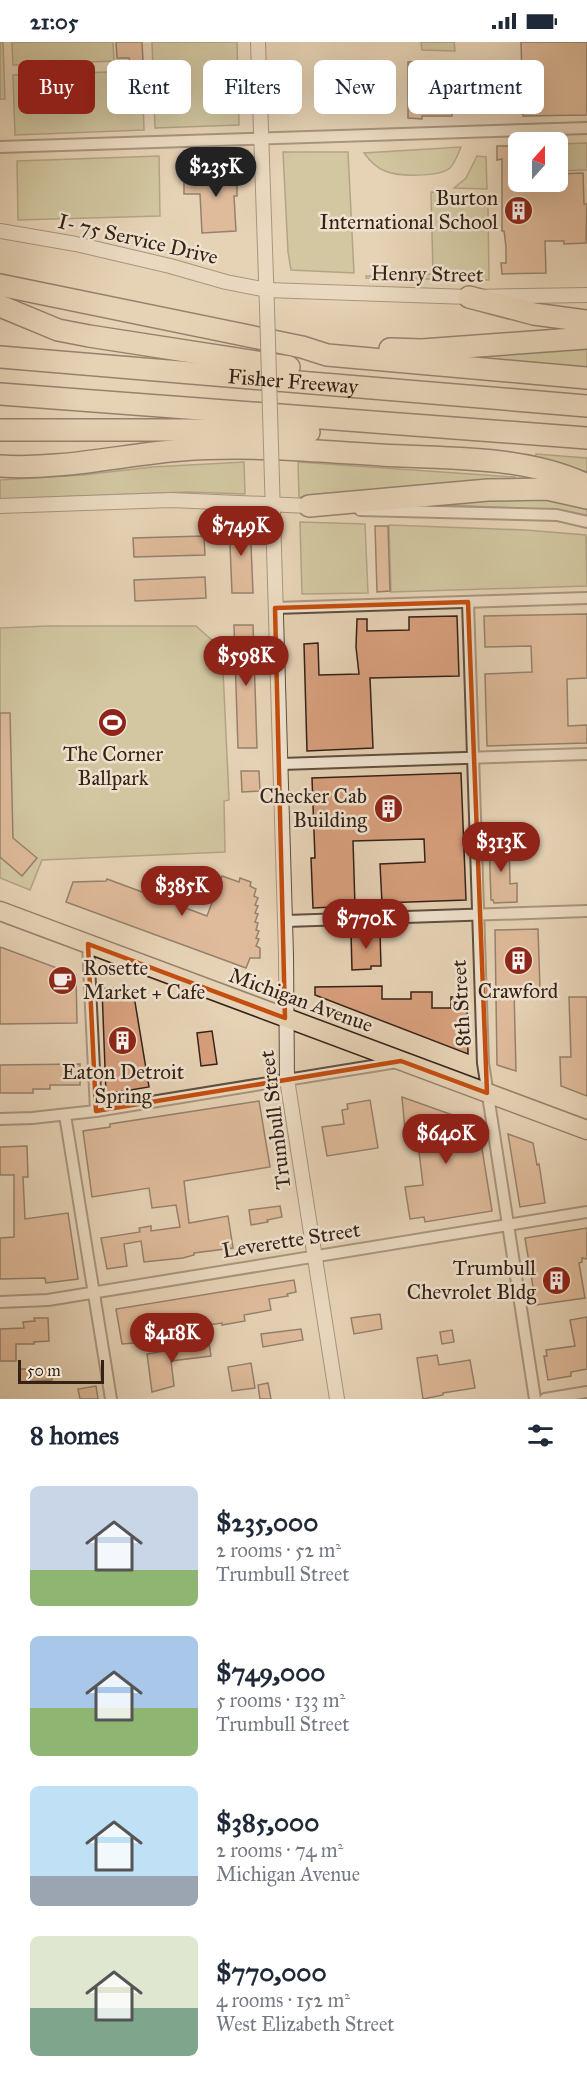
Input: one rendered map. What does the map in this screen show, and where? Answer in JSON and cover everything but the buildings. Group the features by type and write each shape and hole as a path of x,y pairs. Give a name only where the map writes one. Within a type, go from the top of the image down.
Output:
{"highway":[{"path":"0,285 302,347 327,355 587,378"},
{"path":"469,297 534,314 587,321"},
{"path":"0,306 58,330 316,372 326,383"},
{"path":"302,347 422,350 587,338"},
{"name":"Fisher Freeway","path":"0,357 587,406"},
{"name":"Fisher Freeway","path":"0,394 587,438"},
{"path":"0,429 276,430 429,439 525,434"},
{"path":"0,466 69,465 154,453 251,448 489,461 535,468 587,485"},
{"path":"309,506 488,490 547,489 587,498"}],"main road":[{"name":"Michigan Avenue","path":"0,911 587,1130"}],"street":[{"name":"Trumbull Street","path":"258,42 281,764 287,1079 337,1399"},
{"path":"0,147 587,128"},
{"name":"I- 75 Service Drive","path":"0,231 76,244 171,266 226,282 267,290"},
{"name":"Henry Street","path":"267,290 469,297 587,295"},
{"path":"0,506 171,500 369,511 557,516 587,522"},
{"path":"276,608 587,598"},
{"name":"8th Street","path":"468,602 483,1063 535,1399"},
{"path":"281,764 587,754"},
{"path":"285,921 587,911"},
{"path":"88,944 96,1111"},
{"path":"0,1119 96,1111 402,1062"},
{"path":"65,1115 111,1399"},
{"name":"Leverette Street","path":"0,1302 41,1301 95,1293 314,1255 587,1212"},
{"path":"545,1399 587,1392"}],"highlighted area":[{"path":"468,602 487,1093 401,1061 96,1111 88,944 285,1018 275,608"}],"green space":[{"path":"0,42 3,42 5,99 0,99"},
{"path":"12,42 113,42 114,60 18,60 18,65 13,65"},
{"path":"152,42 237,42 237,60 203,60 203,114 239,114 239,125 155,128 155,114 191,114 191,60 153,60"},
{"path":"421,42 454,42 455,51 422,50"},
{"path":"95,72 107,72 107,114 143,114 144,130 15,135 13,75 18,75 18,114 95,114"},
{"path":"587,143 587,170 568,171 568,144"},
{"path":"461,147 450,168 437,173 418,175 382,170 373,164 364,153"},
{"path":"283,152 348,152 354,273 291,270"},
{"path":"159,156 160,216 18,220 17,161"},
{"path":"477,156 486,157 487,189 454,188 466,178"},
{"path":"431,192 475,195 477,205 488,206 489,280 366,278 366,276 433,274"},
{"path":"587,342 587,373 440,354"},
{"path":"536,454 587,458 587,472 535,457"},
{"path":"244,462 245,494 187,492 0,499 0,480"},
{"path":"298,462 515,477 515,482 317,498 299,497"},
{"path":"487,498 562,499 587,506 587,515 559,510 422,504"},
{"path":"300,522 365,524 368,593 302,594"},
{"path":"389,525 525,530 586,535 587,586 391,592"},
{"name":"The Corner Ballpark","path":"196,626 222,649 229,798 224,801 225,852 42,860 30,890 0,878 0,628"}],"place":[{"name":"Burton International School","path":"519,210"},
{"name":"The Corner Ballpark","path":"113,723"},
{"name":"Checker Cab Building","path":"388,808"},
{"name":"Crawford","path":"518,960"},
{"name":"Rosette Market + Cafe","path":"62,980"},
{"name":"Eaton Detroit Spring","path":"123,1041"},
{"name":"Trumbull Chevrolet Bldg","path":"557,1280"}]}
